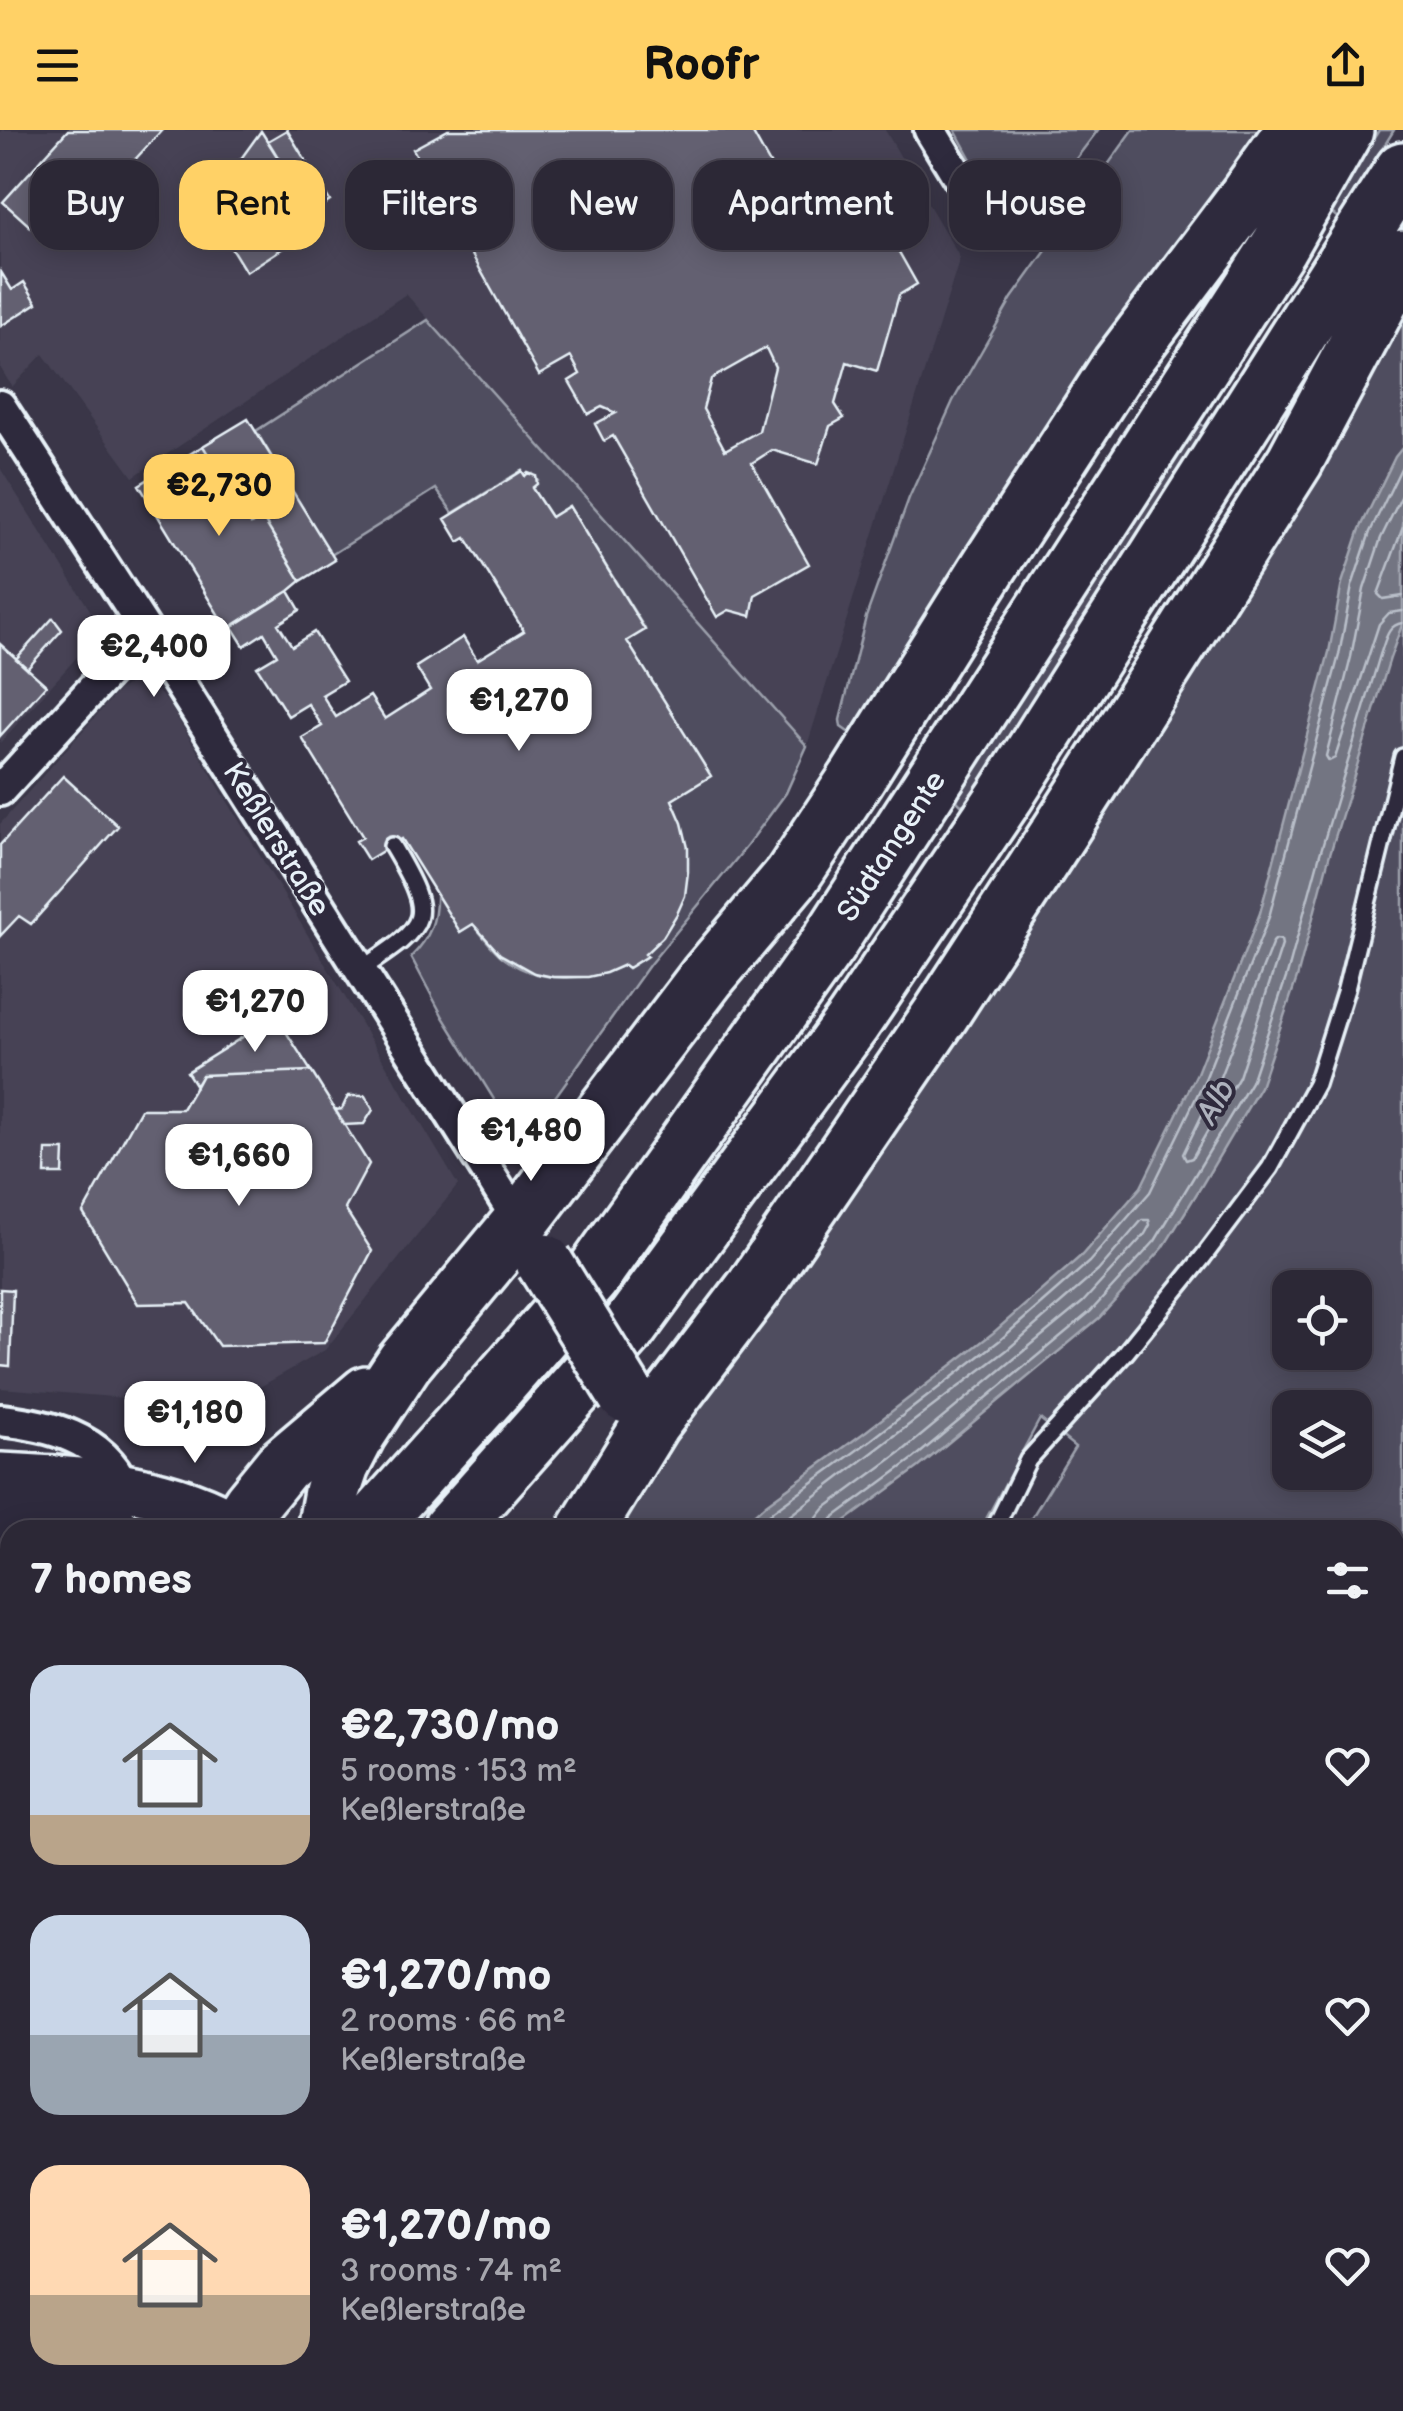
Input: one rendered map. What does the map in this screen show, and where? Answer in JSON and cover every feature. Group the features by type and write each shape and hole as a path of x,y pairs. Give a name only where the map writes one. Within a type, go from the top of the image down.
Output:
{"highway":[{"path":"243,1520 251,1504 282,1466 404,1363 532,1243 708,977 818,839 1120,364 1294,130"},
{"name":"Südtangente","path":"355,1520 496,1388 590,1279 828,944 1279,246 1345,130"},
{"path":"459,1520 626,1333 852,1022 1006,795 1403,170"},
{"path":"597,1511 639,1409 754,1288 1062,828 1294,461 1403,258"},
{"path":"532,1243 639,1409"},
{"path":"346,1520 329,1506 341,1466 358,1432 404,1363"},
{"path":"0,1483 72,1520"}],"street":[{"path":"930,130 949,161"},
{"name":"Keßlerstraße","path":"0,406 532,1243"},
{"path":"0,790 146,631"},
{"path":"0,1420 42,1426 81,1440 107,1460 123,1486"},
{"path":"0,1483 64,1479 123,1486 156,1492 226,1520"}],"lane":[{"path":"999,1520 1028,1460 1126,1352 1270,1168 1316,1084 1346,989 1403,757"},
{"path":"360,970 402,942 416,925 421,910 413,882 392,846"}],"shaded area":[{"path":"885,130 903,160 693,160 693,250 929,250 929,205 949,239 949,250 955,250 960,258 807,746 406,294 133,477 43,354 12,387 0,367 0,132"},
{"path":"955,130 1098,130 1075,160 971,160"},
{"path":"1133,130 1270,130 851,734 841,727 840,720 866,617 909,498 953,401 1012,298 1047,250 1121,250 1121,160 1111,160"},
{"path":"1379,130 1394,130 1339,219 1329,211"},
{"path":"1403,293 1403,1520 1030,1520 1075,1447 1040,1419 985,1520 615,1520"},
{"path":"428,320 807,746 786,793 650,964 533,1128 511,1127 411,957 431,928 436,893 461,931 473,924 500,955 529,971 560,978 593,975 624,965 628,968 646,957 661,937 673,919 686,882 686,842 672,800 710,775 627,641 645,629 569,506 551,517 532,488 538,480 533,474 525,476 521,471 453,513 436,489 331,555 256,431"},
{"path":"1191,417 1206,428 967,803 961,805 957,801 962,786"},
{"path":"0,468 102,629 0,743"},
{"path":"132,683 153,686 169,704 458,1185 325,1350 226,1406 0,1388 0,824 119,690"}],"water":[{"name":"Alb","path":"1403,447 1403,622 1329,857 1297,978 1260,1087 1202,1185 1163,1248 1099,1318 919,1467 847,1520 748,1520 993,1333 1082,1255 1141,1187 1197,1073 1260,913 1329,652 1342,583 1360,529"}],"building":[{"path":"68,130 162,130 135,160 41,160"},
{"path":"287,130 305,160 280,160 268,141"},
{"path":"448,130 751,130 768,160 693,160 693,250 898,250 917,284 899,295 877,371 847,362 835,404 844,418 830,426 818,464 772,450 752,463 809,564 755,595 751,616 729,610 717,617 613,436 604,441 595,424 616,413 602,407 588,414 569,381 580,374 571,357 539,375 469,250 513,250 513,160 419,160 413,149","holes":["766,348 775,367 759,431 725,450 703,409 711,379"]},
{"path":"261,131 279,160 240,160"},
{"path":"30,172 30,226 3,202"},
{"path":"232,250 280,250 246,272"},
{"path":"1,272 12,290 24,282 37,303 1,326"},
{"path":"248,419 335,560 301,581 262,517 251,524 203,446"},
{"path":"203,446 251,524 262,517 301,581 227,629 139,485"},
{"path":"522,471 525,476 536,476 537,484 532,488 551,517 569,506 645,630 627,641 711,776 672,800 688,848 688,872 685,896 663,937 647,956 628,968 624,965 588,977 534,973 500,954 473,924 460,932 402,839 368,860 356,841 363,837 302,738 322,726 308,704 288,716 257,667 277,655 264,633 244,646 232,627 289,591 300,610 278,624 292,646 314,632 345,681 322,695 336,717 370,696 385,719 430,690 416,667 463,637 477,660 524,631 466,538 459,542 445,519"},
{"path":"53,618 62,630 27,669 16,659"},
{"path":"0,644 46,685 0,736"},
{"path":"63,776 118,826 31,924 19,916 0,936 0,845"},
{"path":"276,1016 311,1071 202,1075 196,1086 187,1072"},
{"path":"311,1071 369,1164 345,1209 372,1251 324,1343 219,1346 189,1303 138,1304 83,1213 141,1109 182,1109 202,1075"},
{"path":"348,1096 365,1096 373,1110 364,1124 344,1125 335,1110 342,1109"},
{"path":"46,1150 64,1150 63,1174 45,1174"},
{"path":"0,1289 13,1290 10,1366 0,1365"}]}
